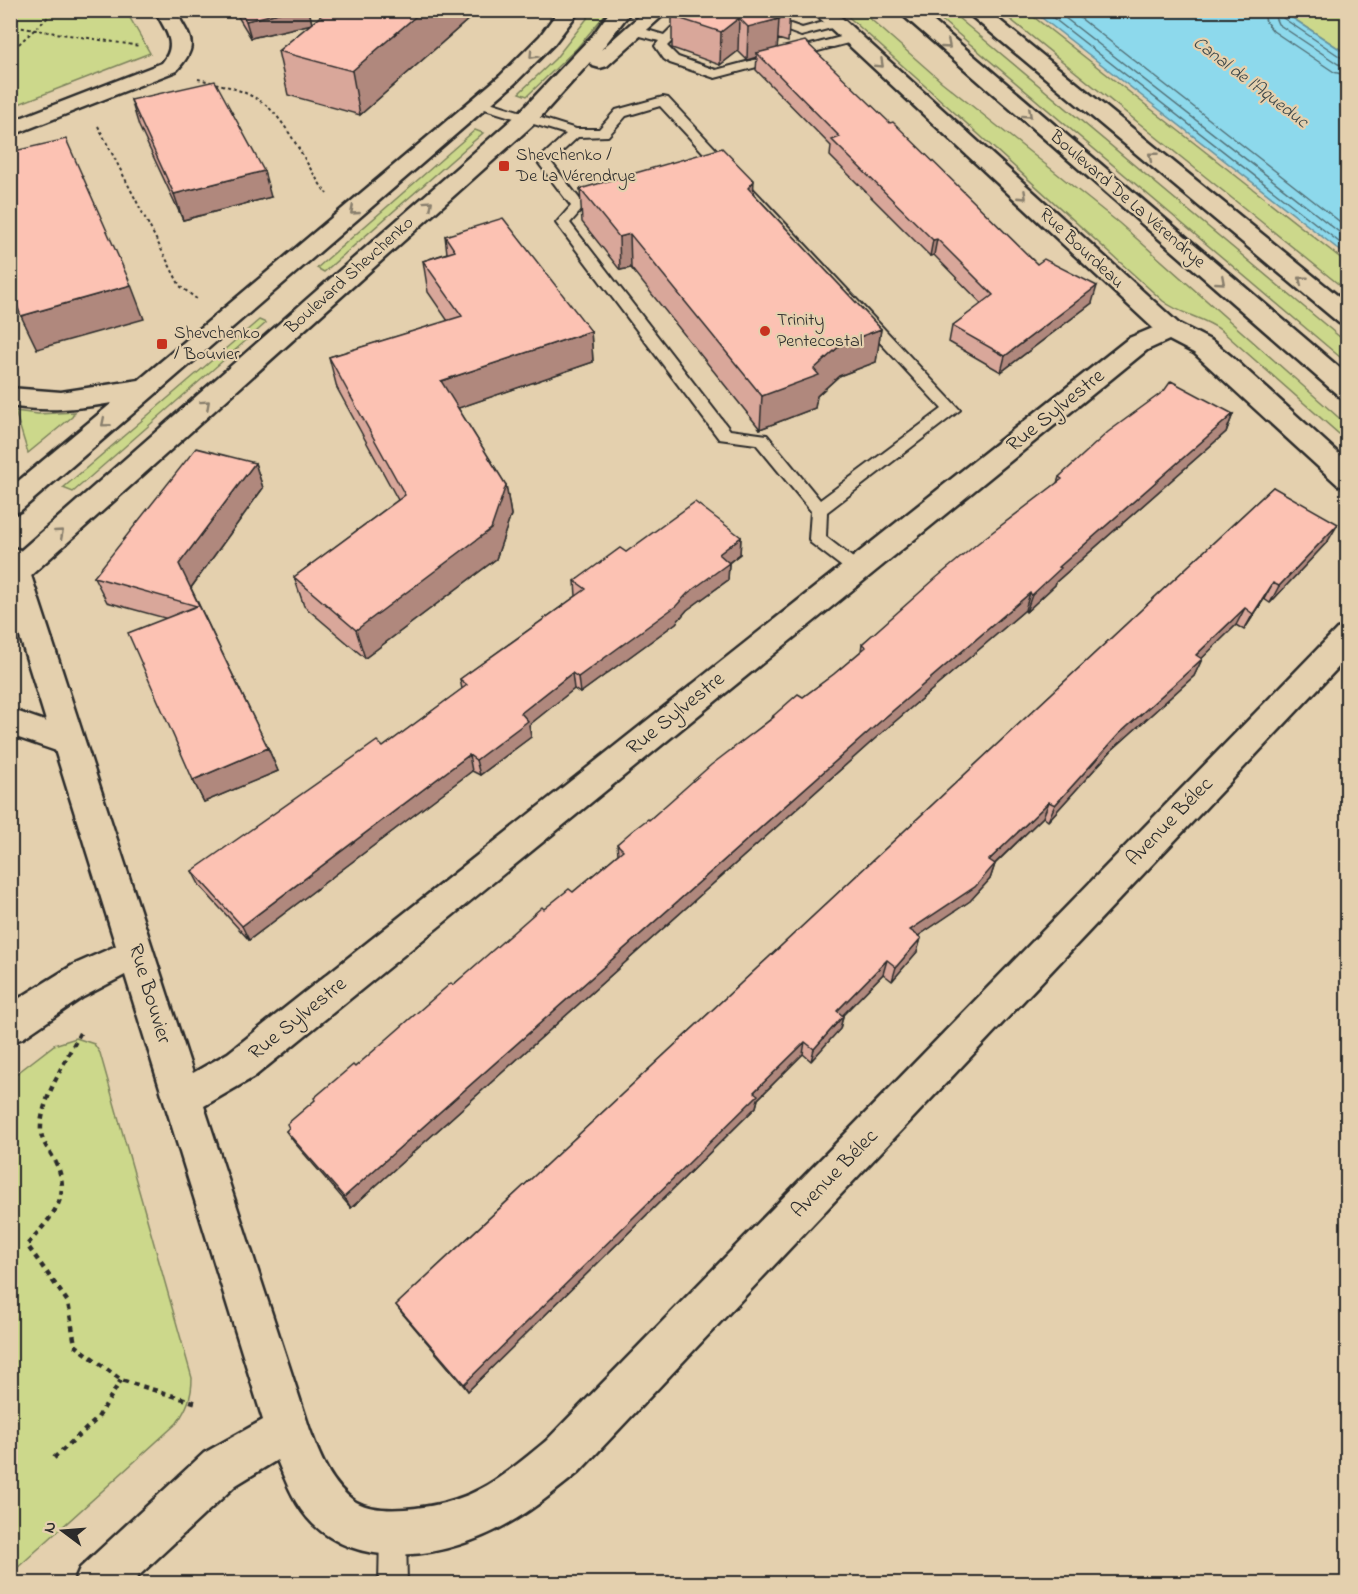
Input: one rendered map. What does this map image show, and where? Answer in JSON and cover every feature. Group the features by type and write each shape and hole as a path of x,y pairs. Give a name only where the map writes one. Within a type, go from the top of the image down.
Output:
{"street":[{"path":"10,130 168,67 180,55 182,43 165,10"},
{"path":"10,504 523,66 570,10"},
{"name":"Boulevard Shevchenko","path":"12,569 527,118 600,39 622,10"},
{"path":"527,118 637,31 659,10"},
{"path":"974,10 1347,317"},
{"name":"Boulevard De La Vérendrye","path":"907,11 1347,390"},
{"name":"Rue Bourdeau","path":"828,17 1170,330 1196,343 1216,357 1347,478"},
{"name":"Rue Sylvestre","path":"181,1097 210,1084 241,1065 1138,344 1170,330"},
{"path":"10,397 31,401 69,402 149,386"},
{"name":"Rue Bouvier","path":"12,569 288,1430"},
{"name":"Avenue Bélec","path":"288,1430 316,1493 333,1512 350,1524 371,1532 393,1534 447,1526 478,1515 513,1496 570,1450 1347,637"},
{"path":"10,722 68,742"},
{"path":"10,1026 80,978 137,954"},
{"path":"96,1584 220,1469 288,1430"}],"lane":[{"path":"697,10 665,39 661,46 668,56 715,74 852,38"},
{"path":"737,10 801,32 816,48"},
{"path":"801,32 828,17"},
{"path":"637,31 665,39"},
{"path":"778,46 798,52"},
{"path":"480,103 575,133 603,133 621,112 663,101 952,410 819,510"},
{"path":"575,133 544,161 578,206 563,223 725,435 761,440 819,510 817,539 856,569"},
{"path":"393,1534 393,1584"}],"path":[{"path":"10,52 56,10"},
{"path":"10,26 147,48"},
{"path":"194,78 222,83 269,107 313,177 334,201"},
{"path":"98,125 180,286 190,296 204,303"},
{"path":"80,1033 48,1101 40,1130 43,1142 61,1170 65,1184 62,1197 27,1245 68,1302 75,1345 121,1380 196,1403"},
{"path":"54,1458 97,1419 121,1380"}],"green space":[{"path":"11,10 126,11 150,53 11,107"},
{"path":"593,11 608,11 577,48 527,96 519,93 555,59"},
{"path":"842,11 860,11 867,16 942,82 1119,223 1347,425 1347,441 1222,331 1163,301"},
{"path":"931,11 948,11 957,17 1347,343 1347,363"},
{"path":"1000,11 1026,11 1347,263 1347,291"},
{"path":"1282,11 1347,11 1347,54"},
{"path":"475,130 483,133 324,272 317,268"},
{"path":"259,320 266,323 73,492 63,488"},
{"path":"15,411 38,414 75,412 28,453"},
{"path":"76,1038 94,1044 100,1053 192,1378 191,1391 186,1407 177,1423 15,1570 10,1563 11,1078 54,1045"}],"water":[{"name":"Canal de l'Aqueduc","path":"1033,11 1282,11 1347,54 1347,256"}],"building":[{"path":"240,10 290,10 246,21"},
{"path":"328,10 423,10 352,71 278,51"},
{"path":"679,10 762,10 765,15 779,19 748,27 739,18 721,32 672,16"},
{"path":"805,41 890,123 893,122 1037,264 1044,259 1097,286 1005,356 952,326 993,295 937,239 933,240 832,140 840,137 757,53"},
{"path":"215,81 264,171 174,194 131,100"},
{"path":"66,139 131,285 21,316 10,287 10,152"},
{"name":"Trinity Pentecostal","path":"722,148 754,181 748,188 881,329 843,343 814,369 819,375 762,396 630,234 619,237 580,189"},
{"path":"503,218 591,331 441,381 506,485 491,529 356,630 294,577 405,495 329,357 462,316 423,261 455,251 445,236"},
{"path":"1171,381 1233,414 1059,567 1061,568 1032,595 1030,593 882,720 344,1197 286,1131 289,1128 287,1124 315,1100 314,1098 353,1065 355,1067 451,983 453,985 542,907 544,909 569,889 573,892 623,850 617,844 649,820 711,765 774,717 798,694 803,697 834,674 866,647 862,644 936,578 1062,479 1059,477 1108,432 1164,391"},
{"path":"196,448 255,463 179,564 268,748 193,780 128,633 197,606 94,577"},
{"path":"1273,487 1338,524 1279,586 1273,583 1253,614 1245,608 1196,655 1202,659 1119,734 1055,805 1049,802 989,860 995,864 975,887 910,930 921,938 896,967 887,960 837,1011 843,1016 814,1049 805,1042 754,1092 758,1095 464,1384 396,1305"},
{"path":"695,502 741,537 719,554 729,563 688,593 676,606 578,677 572,673 521,713 528,721 476,760 469,755 242,926 192,871 377,741 383,747 467,685 460,679 586,589 575,581 620,548 626,552"}],"place":[{"name":"Shevchenko / De La Vérendrye","path":"504,166"},
{"name":"Trinity Pentecostal","path":"765,331"},
{"name":"Shevchenko / Bouvier","path":"162,344"}]}
